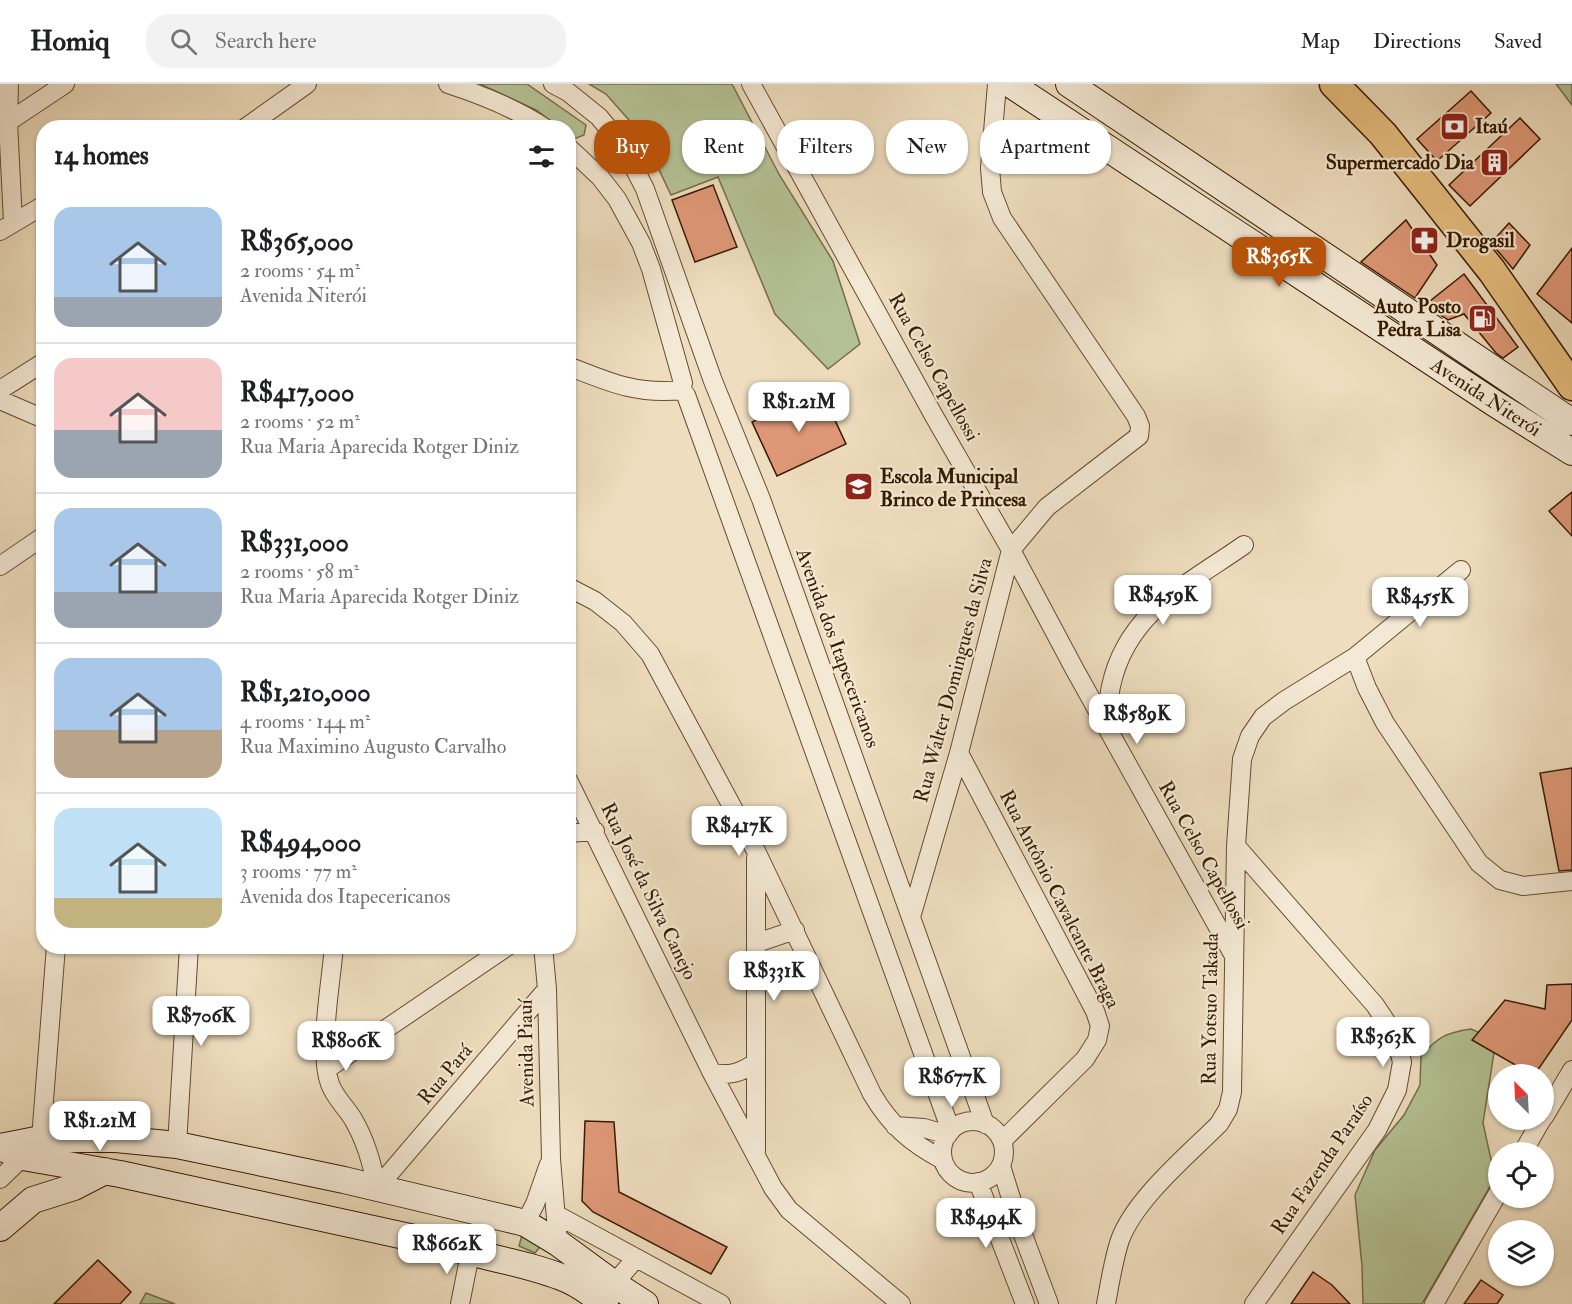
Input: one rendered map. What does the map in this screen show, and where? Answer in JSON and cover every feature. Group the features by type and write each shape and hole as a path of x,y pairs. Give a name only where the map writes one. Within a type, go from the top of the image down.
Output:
{"main road":[{"name":"Avenida Niterói","path":"1010,84 1572,452"},
{"name":"Avenida Niterói","path":"1068,84 1572,422"},
{"path":"1334,85 1383,134 1492,270 1572,386"},
{"path":"1492,270 1572,350"},
{"path":"1494,403 1512,381"},
{"path":"8,1150 41,1139 122,1140 177,1145 512,1220 558,1243 610,1294"},
{"path":"0,1228 33,1200 45,1183 70,1164 122,1140"},
{"path":"33,1200 112,1173 119,1165 122,1140"},
{"path":"8,1150 436,1243 470,1254 530,1268 645,1304"},
{"path":"436,1243 494,1244 500,1232 512,1220"},
{"path":"512,1220 517,1242 516,1254 530,1268"},
{"path":"530,1268 556,1257 558,1243"}],"street":[{"path":"7,226 9,84"},
{"path":"8,122 64,84"},
{"path":"257,120 307,84"},
{"path":"448,84 499,103 527,120"},
{"name":"Avenida dos Itapecericanos","path":"554,84 568,92 599,117 622,146 645,189 714,381 761,500 985,1124"},
{"name":"Rua Celso Capellossi","path":"751,84 1234,956"},
{"name":"Rua Walter Domingues da Silva","path":"911,917 959,753 1011,550 1047,507 1139,436 1140,426 1136,416 1002,218 992,192 990,168 997,84"},
{"path":"576,154 600,177 617,199 641,243 651,268 684,389 949,1133"},
{"path":"7,226 36,210"},
{"path":"0,390 36,367"},
{"path":"576,369 612,383 643,391 684,389"},
{"path":"684,389 693,400 707,398 713,391 714,381"},
{"path":"0,400 36,415"},
{"path":"0,566 36,541"},
{"path":"1107,728 1111,686 1129,640 1142,621 1159,604 1244,545"},
{"name":"Rua Yotsuo Takada","path":"1106,1304 1120,1241 1129,1222 1141,1203 1219,1124 1228,1109 1232,1092 1236,846 1242,759 1250,736 1263,717 1284,701 1355,657 1461,570"},
{"path":"576,591 596,601 614,616 650,654 756,851 872,1094 884,1114 906,1138 943,1160"},
{"path":"1355,657 1367,688 1385,723 1479,863 1500,880 1523,886 1572,882"},
{"path":"1075,670 1090,678 1099,678 1109,675 1117,668"},
{"name":"Rua Antônio Cavalcante Braga","path":"959,753 1095,1011 1100,1026 1097,1040 1085,1059 1002,1141"},
{"name":"Rua José da Silva Canejo","path":"576,795 712,1073 773,1188 789,1210 900,1304"},
{"path":"576,832 595,831"},
{"name":"Rua Fazenda Paraíso","path":"1236,846 1375,1005 1395,1035 1402,1062 1397,1090 1377,1130 1254,1304"},
{"path":"756,851 756,1153"},
{"path":"757,943 795,930"},
{"path":"41,1139 55,954"},
{"path":"177,1145 189,954"},
{"path":"333,954 327,1032 327,1069 331,1086 339,1102 352,1118 369,1153 377,1188"},
{"path":"327,1069 496,954"},
{"name":"Avenida Piauí","path":"544,954 547,989 551,1159 558,1243"},
{"name":"Rua Pará","path":"377,1188 547,989"},
{"path":"712,1073 727,1076 736,1074 755,1063"},
{"path":"1554,1100 1572,1070"},
{"path":"967,1122 985,1124 998,1134 1002,1141 1004,1149 1001,1166 987,1180 978,1182 960,1180 946,1168 943,1160 942,1151 949,1133 958,1125 967,1122"},
{"path":"895,1126 949,1133"},
{"path":"0,1179 8,1150"},
{"name":"Avenida Piauí","path":"512,1220 535,1204 551,1159"},
{"path":"1001,1166 1019,1224 1049,1304"},
{"path":"978,1182 1025,1304"},
{"path":"1434,1304 1489,1208"},
{"path":"557,1215 721,1304"},
{"path":"460,1304 470,1254"},
{"path":"610,1294 636,1258"}],"green space":[{"path":"480,84 527,84 586,125 584,135 576,138 576,120 550,120 536,110"},
{"path":"589,84 732,84 751,120 682,120 682,174 765,174 765,147 777,174 833,261 860,344 828,369 775,314 718,177 671,195 661,174 670,174 670,120 629,120 606,94"},
{"path":"1556,84 1572,84 1572,105"},
{"path":"1471,1029 1496,1040 1492,1064 1488,1064 1488,1091 1483,1123 1488,1146 1488,1190 1422,1304 1363,1304 1355,1195 1375,1150 1404,1115 1420,1085 1421,1056 1432,1044 1455,1032"},
{"path":"522,1235 544,1242 535,1253 519,1246"},
{"path":"146,1293 175,1304 140,1304"}],"building":[{"name":"Itaú","path":"1471,91 1491,113 1437,161 1417,139"},
{"name":"Supermercado Dia","path":"1520,118 1540,139 1470,206 1449,185"},
{"path":"713,185 737,247 695,262 672,200"},
{"path":"1406,220 1437,265 1415,298 1361,262"},
{"path":"1509,223 1530,245 1513,269 1491,243"},
{"path":"1572,248 1572,323 1537,294"},
{"name":"Auto Posto Pedra Lisa","path":"1464,274 1518,347 1503,358 1496,353 1464,314 1448,320 1425,305"},
{"path":"821,390 846,444 777,476 752,422"},
{"path":"1572,492 1572,536 1549,511"},
{"path":"1572,768 1572,870 1559,871 1540,773"},
{"path":"1572,984 1572,1020 1542,1064 1514,1064 1472,1040 1505,1000 1545,1009 1547,985"},
{"path":"585,1121 614,1122 619,1192 727,1247 711,1274 593,1212 582,1201"},
{"path":"98,1260 131,1292 120,1304 54,1304"},
{"path":"1313,1272 1332,1285 1350,1304 1291,1304"},
{"path":"1481,1280 1503,1295 1497,1304 1464,1304"}],"place":[{"name":"Itaú","path":"1454,126"},
{"name":"Supermercado Dia","path":"1495,162"},
{"name":"Drogasil","path":"1425,240"},
{"name":"Auto Posto Pedra Lisa","path":"1482,318"},
{"name":"Escola Municipal Brinco de Princesa","path":"859,487"}]}
